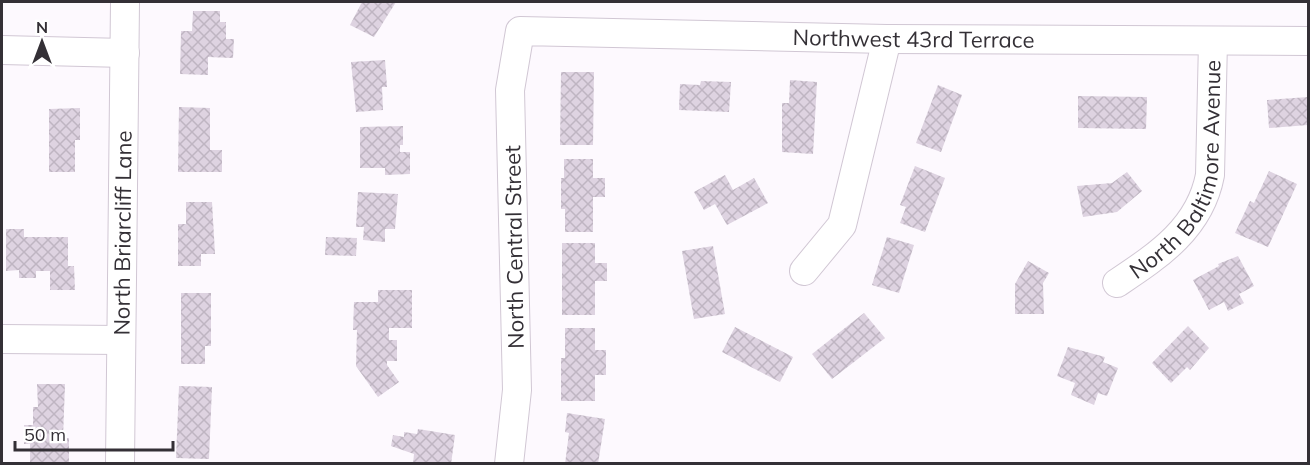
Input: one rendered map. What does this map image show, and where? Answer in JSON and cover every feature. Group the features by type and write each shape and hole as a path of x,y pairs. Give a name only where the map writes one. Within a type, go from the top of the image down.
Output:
{"street":[{"name":"North Briarcliff Lane","path":"120,464 125,2"},
{"name":"Northwest 43rd Terrace","path":"520,31 887,39 1308,41"},
{"name":"North Central Street","path":"509,464 518,390 510,90 520,31"},
{"path":"804,271 842,225 887,39"},
{"name":"North Baltimore Avenue","path":"1117,283 1161,254 1189,226 1202,204 1210,175 1213,41"},
{"path":"2,50 125,53"},
{"path":"2,339 122,340"}],"building":[{"path":"362,2 396,2 374,37 350,25"},
{"path":"193,11 220,11 220,22 226,22 226,39 234,39 233,58 208,57 208,75 180,74 181,31 192,31"},
{"path":"385,60 387,87 382,87 383,110 356,112 351,62"},
{"path":"561,72 594,72 593,145 560,145"},
{"path":"790,80 817,82 813,154 782,152 782,103 789,103"},
{"path":"701,81 731,82 729,112 679,110 680,84 700,85"},
{"path":"938,85 962,95 941,152 916,143"},
{"path":"1078,96 1147,97 1146,129 1078,128"},
{"path":"1308,97 1308,125 1269,128 1267,100"},
{"path":"179,107 210,108 210,150 222,150 222,172 178,172"},
{"path":"80,108 80,140 75,140 75,172 49,172 49,109"},
{"path":"403,126 403,145 400,145 400,152 410,152 410,174 385,175 385,168 360,168 360,127"},
{"path":"564,159 593,159 593,178 605,178 605,197 593,197 593,232 565,232 565,209 561,209 561,178 564,178"},
{"path":"915,166 945,178 925,232 900,223 906,207 900,205"},
{"path":"1269,171 1297,184 1268,247 1235,233 1250,201 1254,203"},
{"path":"1127,172 1142,191 1117,212 1083,217 1077,186 1112,183"},
{"path":"725,175 733,190 754,178 768,203 727,225 715,204 704,210 694,192"},
{"path":"358,192 398,194 395,229 385,229 385,242 363,240 364,227 356,227"},
{"path":"186,202 212,202 215,254 201,254 201,266 178,266 178,224 186,224"},
{"path":"6,229 24,229 24,237 68,237 68,266 74,266 75,290 50,290 50,271 36,271 36,278 19,278 19,270 6,271"},
{"path":"326,237 357,238 356,256 325,255"},
{"path":"887,237 914,245 899,293 872,285"},
{"path":"562,243 595,243 595,263 607,263 607,281 595,281 595,315 562,315"},
{"path":"713,246 725,314 694,319 682,251"},
{"path":"1238,256 1254,286 1239,294 1244,303 1228,311 1224,302 1209,310 1193,280 1219,266 1218,264"},
{"path":"1028,261 1049,273 1043,283 1044,314 1015,314 1015,284"},
{"path":"378,290 412,290 412,328 389,328 389,340 397,340 397,361 387,361 387,365 399,382 378,397 356,366 357,330 353,330 354,302 378,302"},
{"path":"181,293 211,293 211,346 205,346 205,364 181,364"},
{"path":"864,313 885,338 832,379 812,354"},
{"path":"1188,326 1209,348 1190,370 1187,367 1171,383 1152,363"},
{"path":"735,327 793,357 780,382 722,352"},
{"path":"565,328 595,328 595,350 606,350 606,375 595,375 595,401 561,401 561,358 565,358"},
{"path":"1068,347 1105,357 1103,362 1118,368 1107,396 1098,393 1094,405 1071,395 1075,383 1057,376"},
{"path":"37,384 65,384 63,438 69,438 69,464 30,464 30,444 24,444 24,425 33,425 33,407 38,407"},
{"path":"179,386 212,387 209,459 176,458"},
{"path":"567,413 605,419 598,464 565,464 569,433 565,432"},
{"path":"418,429 455,435 451,464 413,464 414,454 391,446 393,435 404,437 404,432 417,434"}]}
